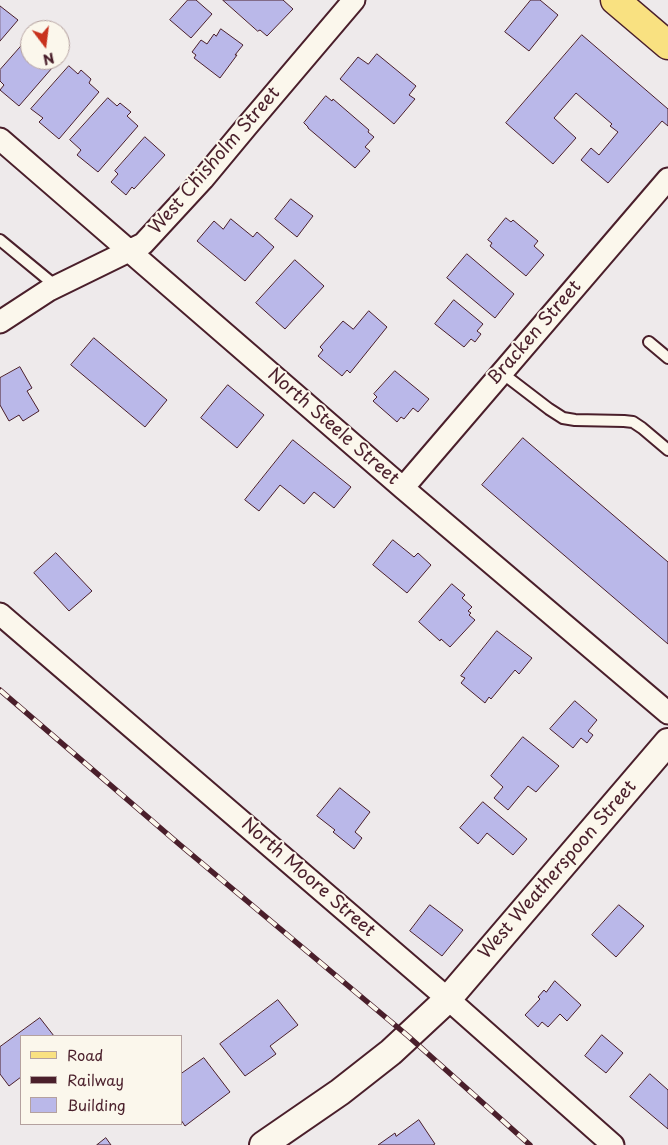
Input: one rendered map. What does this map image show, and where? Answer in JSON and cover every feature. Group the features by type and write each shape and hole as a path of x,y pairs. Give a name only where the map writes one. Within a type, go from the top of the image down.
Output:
{"main road":[{"path":"615,0 668,46"}],"street":[{"name":"West Chisholm Street","path":"0,322 57,286 143,244 204,179 354,0"},
{"name":"North Steele Street","path":"0,139 403,488 668,713"},
{"name":"Bracken Street","path":"403,488 668,179"},
{"name":"North Moore Street","path":"0,614 448,999 613,1145"},
{"name":"West Weatherspoon Street","path":"263,1145 340,1092 391,1052 448,999 668,742"}],"lane":[{"path":"0,240 57,286"},
{"path":"649,342 668,358"},
{"path":"502,373 563,418 632,422 668,450"}],"building":[{"path":"188,0 196,0 212,14 191,38 170,20"},
{"path":"223,0 283,0 293,9 267,36 260,30 258,31"},
{"path":"531,0 540,0 558,15 529,51 505,32"},
{"path":"0,6 18,20 0,41"},
{"path":"221,29 243,45 220,78 194,58 196,55 192,52 201,40 207,44 214,34 216,36"},
{"path":"582,35 668,109 668,126 662,121 608,183 581,160 591,148 599,155 618,132 610,126 612,124 576,93 554,118 576,138 553,164 506,123"},
{"path":"20,47 20,70 50,70 19,106 0,90 4,85 0,81 0,70"},
{"path":"377,54 416,86 409,95 415,99 394,124 340,79 358,57 368,64"},
{"path":"70,67 78,74 81,70 91,79 89,83 99,92 59,139 39,122 43,118 31,109 65,70 70,70"},
{"path":"326,96 332,101 333,99 369,130 368,132 374,137 365,147 370,151 355,168 304,123"},
{"path":"108,98 117,106 120,103 131,112 127,116 138,126 98,172 77,155 81,150 70,140"},
{"path":"145,137 165,155 134,189 132,187 126,195 111,182 118,174 115,171"},
{"path":"291,199 313,216 297,237 275,219"},
{"path":"506,218 511,222 513,220 538,241 534,246 544,255 526,276 490,246 492,243 488,240"},
{"path":"231,219 253,237 257,232 274,247 245,281 197,241 214,221 223,229"},
{"path":"467,254 514,294 495,318 447,278"},
{"path":"295,260 324,286 285,329 256,303"},
{"path":"454,300 483,324 477,331 481,334 475,342 471,339 464,347 435,324"},
{"path":"369,311 387,327 350,373 347,370 342,376 318,356 323,350 320,347 343,321 353,329"},
{"path":"94,338 167,400 145,427 71,365"},
{"path":"20,367 32,388 27,391 39,411 23,421 19,415 9,421 0,405 0,378"},
{"path":"395,371 429,399 418,412 413,408 404,419 401,417 397,422 373,401 377,397 374,394"},
{"path":"228,385 264,415 237,448 201,418"},
{"path":"523,438 668,562 668,644 482,485"},
{"path":"293,440 351,487 334,508 314,492 304,504 280,485 259,511 245,500"},
{"path":"393,540 414,557 418,553 431,565 407,593 373,565"},
{"path":"56,553 92,591 69,611 34,573"},
{"path":"452,584 465,595 462,598 472,607 468,611 471,613 469,615 475,620 450,647 441,639 440,641 419,622"},
{"path":"497,631 532,658 519,674 515,670 491,699 489,697 485,703 461,683 465,678 461,676"},
{"path":"575,701 597,720 588,731 593,735 587,743 581,738 573,748 550,729"},
{"path":"523,737 559,766 536,792 528,786 508,810 494,798 503,787 491,776"},
{"path":"340,788 370,812 355,832 362,838 354,849 333,832 335,830 317,816"},
{"path":"483,802 527,839 513,855 487,833 478,844 460,828"},
{"path":"430,905 463,930 442,956 410,931"},
{"path":"619,905 644,926 616,957 592,935"},
{"path":"555,981 581,1005 567,1021 560,1014 548,1027 542,1022 538,1027 525,1015 540,999 538,997 544,990 546,992"},
{"path":"278,1000 298,1025 270,1046 276,1054 245,1076 220,1044"},
{"path":"40,1018 53,1035 20,1035 20,1078 9,1086 0,1074 0,1047"},
{"path":"602,1035 623,1053 606,1073 585,1056"},
{"path":"204,1058 230,1092 185,1126 182,1122 182,1073"},
{"path":"650,1074 668,1090 668,1129 630,1097"},
{"path":"419,1120 435,1144 378,1145 395,1133 396,1136"},
{"path":"106,1138 111,1145 97,1145"}],"railway":[{"path":"0,690 179,844 408,1036 530,1145"}]}
